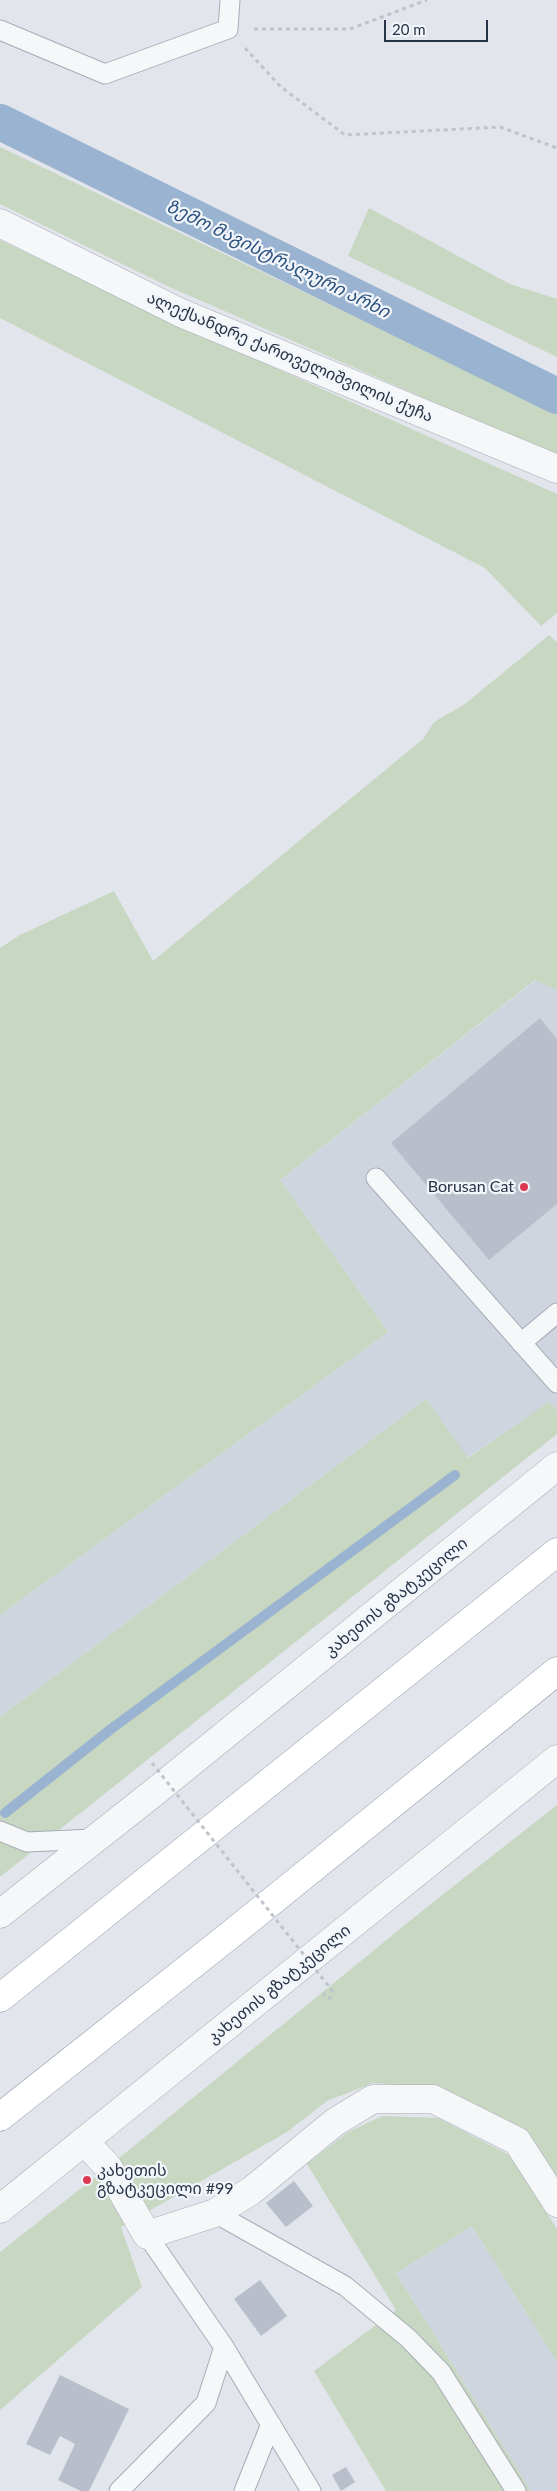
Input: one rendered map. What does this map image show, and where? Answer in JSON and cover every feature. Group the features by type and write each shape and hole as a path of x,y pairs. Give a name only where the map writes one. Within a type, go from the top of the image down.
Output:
{"highway":[{"path":"488,1606 557,1536"},
{"path":"0,1998 557,1552"},
{"path":"0,2117 230,1936 557,1671"}],"street":[{"name":"ალექსანდრე ქართველიშვილის ქუჩა","path":"0,223 181,313 557,469"},
{"name":"კახეთის გზატკეცილი","path":"0,1914 160,1788 557,1466"},
{"name":"კახეთის გზატკეცილი","path":"0,2209 557,1759"},
{"path":"84,2142 108,2167 147,2235 215,2213 251,2191 335,2122 373,2099 433,2099 517,2141 557,2203"}],"lane":[{"path":"0,30 106,74 228,29 230,0"},
{"path":"376,1178 557,1383"},
{"path":"521,1342 557,1313"},
{"path":"0,1831 27,1842 94,1839"},
{"path":"215,2213 345,2286 408,2338 441,2372 516,2491"},
{"path":"147,2235 224,2347 312,2491"},
{"path":"119,2491 206,2403 224,2347"},
{"path":"244,2491 271,2424"}],"path":[{"path":"228,29 350,29 427,0"},
{"path":"228,29 281,87 345,135 500,127 557,148"},
{"path":"152,1763 335,1994 328,1999 323,1992"}],"shaded area":[{"path":"536,980 557,990 557,1410 549,1403 467,1458 426,1399 0,1717 0,1615 388,1332 280,1180"},
{"path":"472,2226 557,2362 557,2491 531,2491 396,2273"}],"green space":[{"path":"0,147 557,413 557,456 167,286 0,204"},
{"path":"369,208 510,284 557,299 557,357 348,256"},
{"path":"0,240 197,333 557,494 557,613 541,626 485,568 0,318"},
{"path":"549,635 557,642 557,990 535,980 280,1180 388,1332 0,1615 0,948 20,935 114,891 153,961 423,739 434,722 465,704"},
{"path":"426,1399 468,1458 549,1402 557,1410 557,1434 0,1877 0,1717"},
{"path":"557,1805 557,2177 524,2130 434,2088 373,2083 327,2101 287,2132 121,2227 142,2287 0,2410 0,2252 108,2167 427,1907"},
{"path":"382,2116 438,2118 511,2156 557,2229 557,2362 472,2226 396,2273 531,2491 386,2491 314,2371 396,2310 307,2164 348,2132"}],"building":[{"path":"540,1018 557,1039 557,1204 489,1260 391,1143"},
{"path":"294,2181 313,2206 286,2227 266,2203"},
{"path":"260,2280 287,2316 261,2336 234,2299"},
{"path":"60,2375 129,2409 89,2491 81,2491 58,2480 75,2444 60,2436 50,2455 26,2444"},
{"path":"346,2467 355,2482 341,2491 332,2475"}],"waterway":[{"name":"ზემო მაგისტრალური არხი","path":"0,122 557,396"},
{"path":"5,1813 111,1729 455,1475"}],"place":[{"name":"Borusan Cat","path":"524,1187"},
{"name":"კახეთის გზატკეცილი #99","path":"87,2180"}]}
